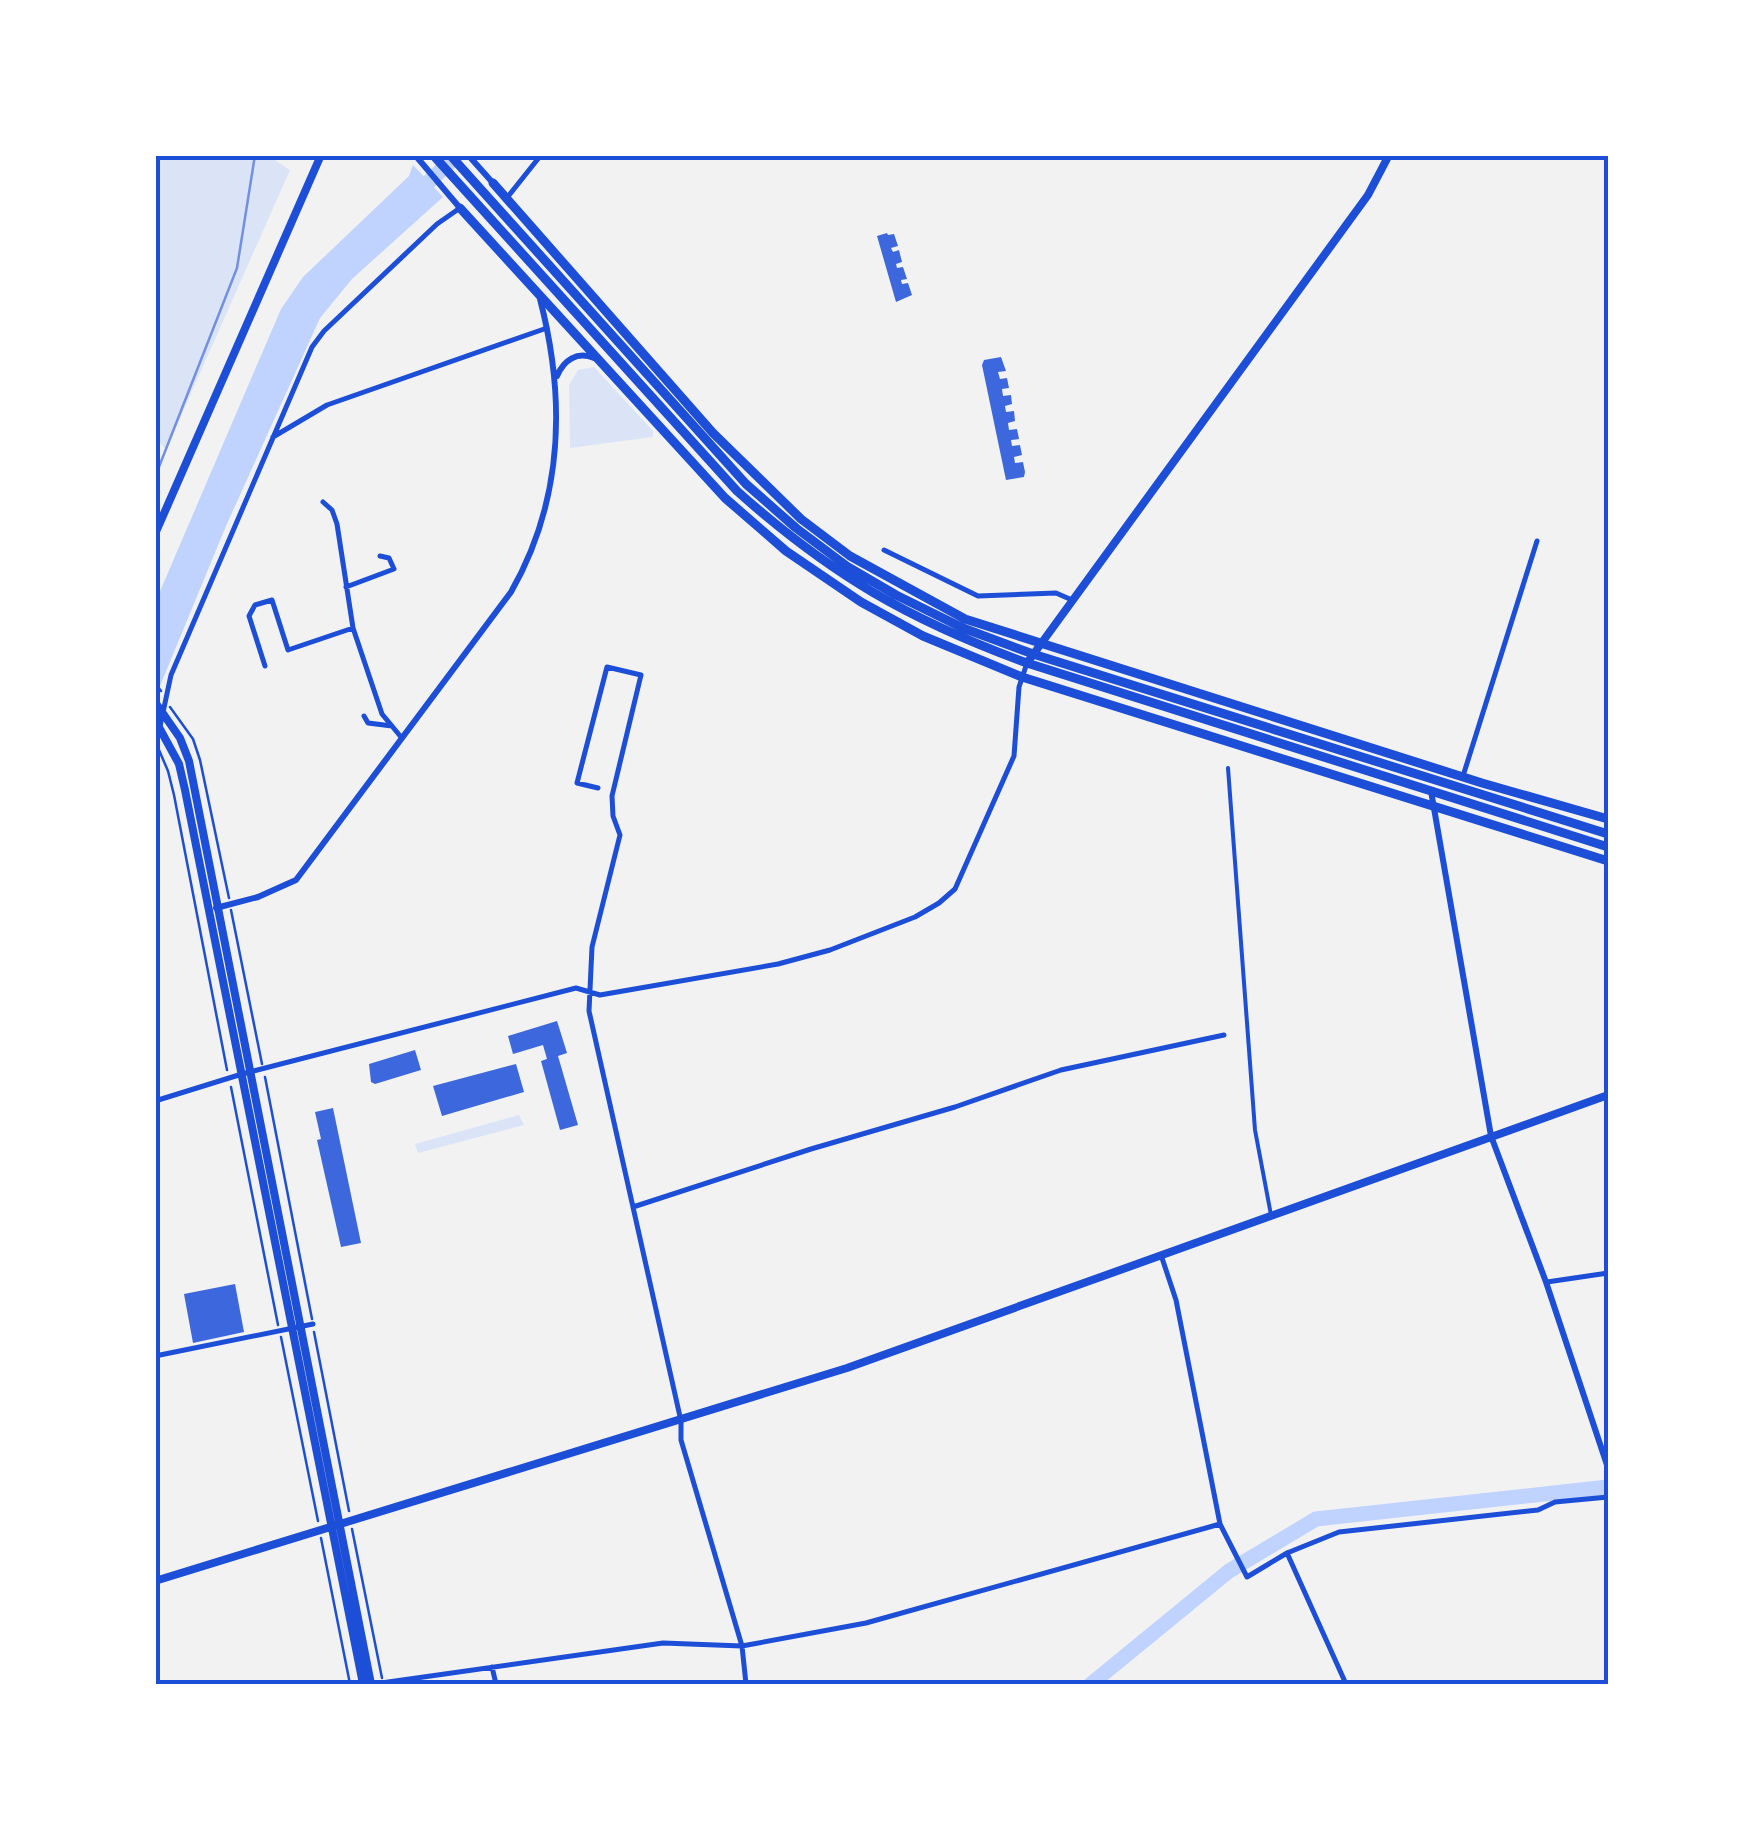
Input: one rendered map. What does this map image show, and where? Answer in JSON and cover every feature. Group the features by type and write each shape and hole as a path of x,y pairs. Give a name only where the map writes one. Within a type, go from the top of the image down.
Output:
{"main road":[{"path":"155,534 321,155"},
{"path":"433,155 722,476 787,536 840,574 874,594 1030,659 1608,848"},
{"path":"450,155 746,484 848,567 922,614 936,642"},
{"path":"1030,659 1368,195 1389,155"},
{"path":"492,183 710,429 801,520 850,556 965,619 1542,802 1608,818"},
{"path":"484,194 506,199"},
{"path":"460,208 725,498 786,552 842,589 936,642 1022,677 1608,861"},
{"path":"518,250 539,293"},
{"path":"582,284 588,310"},
{"path":"676,447 722,476"},
{"path":"842,589 874,594"},
{"path":"922,614 948,609"},
{"path":"1030,659 1166,696 1608,834"},
{"path":"1154,680 1166,696"},
{"path":"156,704 180,764 213,908 336,1525 363,1684"},
{"path":"1542,802 1565,820"},
{"path":"155,1581 847,1368 1608,1095"},
{"path":"336,1525 373,1684"}],"street":[{"path":"156,745 171,675 312,347 324,331 460,208 415,155"},
{"path":"468,155 492,183"},
{"path":"506,199 541,155"},
{"path":"213,908 276,891 296,880 511,592 526,566 548,505 554,471 554,382 548,328 539,293"},
{"path":"270,439 327,404 548,328"},
{"path":"554,382 564,363 574,357 588,356 604,365"},
{"path":"323,502 332,510 337,524 353,628 382,714 401,737"},
{"path":"1463,776 1537,541"},
{"path":"884,550 978,596 1056,593 1072,600"},
{"path":"346,587 394,569 389,558 380,556"},
{"path":"266,666 249,616 256,605 272,600 288,650 353,628"},
{"path":"155,1101 246,1073 576,988 600,996 778,964 830,950 915,917 940,904 954,890 1014,756 1018,687 1030,659"},
{"path":"598,788 577,783 607,667 641,675 612,796 613,816 620,835 592,947 589,1011 680,1421 681,1440 742,1646 746,1684"},
{"path":"364,716 368,724 392,726"},
{"path":"1228,768 1255,1130 1271,1215"},
{"path":"1431,791 1491,1136 1546,1282 1607,1465"},
{"path":"633,1208 1061,1070 1224,1036"},
{"path":"1161,1255 1176,1300 1220,1524 1248,1577 1286,1553 1339,1532 1538,1510 1555,1502 1608,1497"},
{"path":"1546,1282 1608,1273"},
{"path":"155,1356 312,1324"},
{"path":"373,1684 663,1643 742,1646 866,1623 1220,1524"},
{"path":"1286,1553 1346,1684"},
{"path":"492,1667 496,1684"}],"path":[{"path":"155,683 196,750 230,904 383,1683"},
{"path":"156,745 174,795 350,1684"}],"shaded area":[{"path":"155,155 278,155 276,161 290,170 166,450 155,437"},
{"path":"594,367 653,431 653,437 570,448 569,385 578,370"},
{"path":"519,1115 524,1125 418,1153 415,1144"}],"water":[{"path":"413,165 443,197 352,279 320,318 226,526 155,698 155,603 281,309 303,277 409,176"}],"building":[{"path":"894,234 898,246 891,248 893,252 899,250 902,262 896,264 897,268 903,267 907,279 901,280 902,284 908,283 912,295 896,302 877,236"},
{"path":"1001,357 1006,371 998,372 1000,379 1007,378 1009,388 1002,389 1003,396 1011,395 1012,404 1005,406 1006,412 1014,411 1015,421 1008,423 1009,430 1017,429 1019,439 1011,440 1012,446 1020,445 1022,455 1014,457 1015,463 1023,462 1025,472 1024,477 1006,480 982,365 984,360"},
{"path":"557,1021 567,1053 558,1056 578,1125 560,1130 541,1061 547,1059 543,1045 513,1054 508,1036"},
{"path":"415,1050 421,1070 371,1082 369,1064"},
{"path":"516,1064 524,1092 442,1116 433,1086"},
{"path":"333,1108 361,1243 341,1247 317,1140 321,1139 315,1112"},
{"path":"235,1284 244,1332 193,1343 184,1294"}],"waterway":[{"path":"415,195 457,155"},
{"path":"1091,1684 1229,1571 1316,1519 1608,1487"}],"railway":[{"path":"155,477 237,268 255,155"}]}
